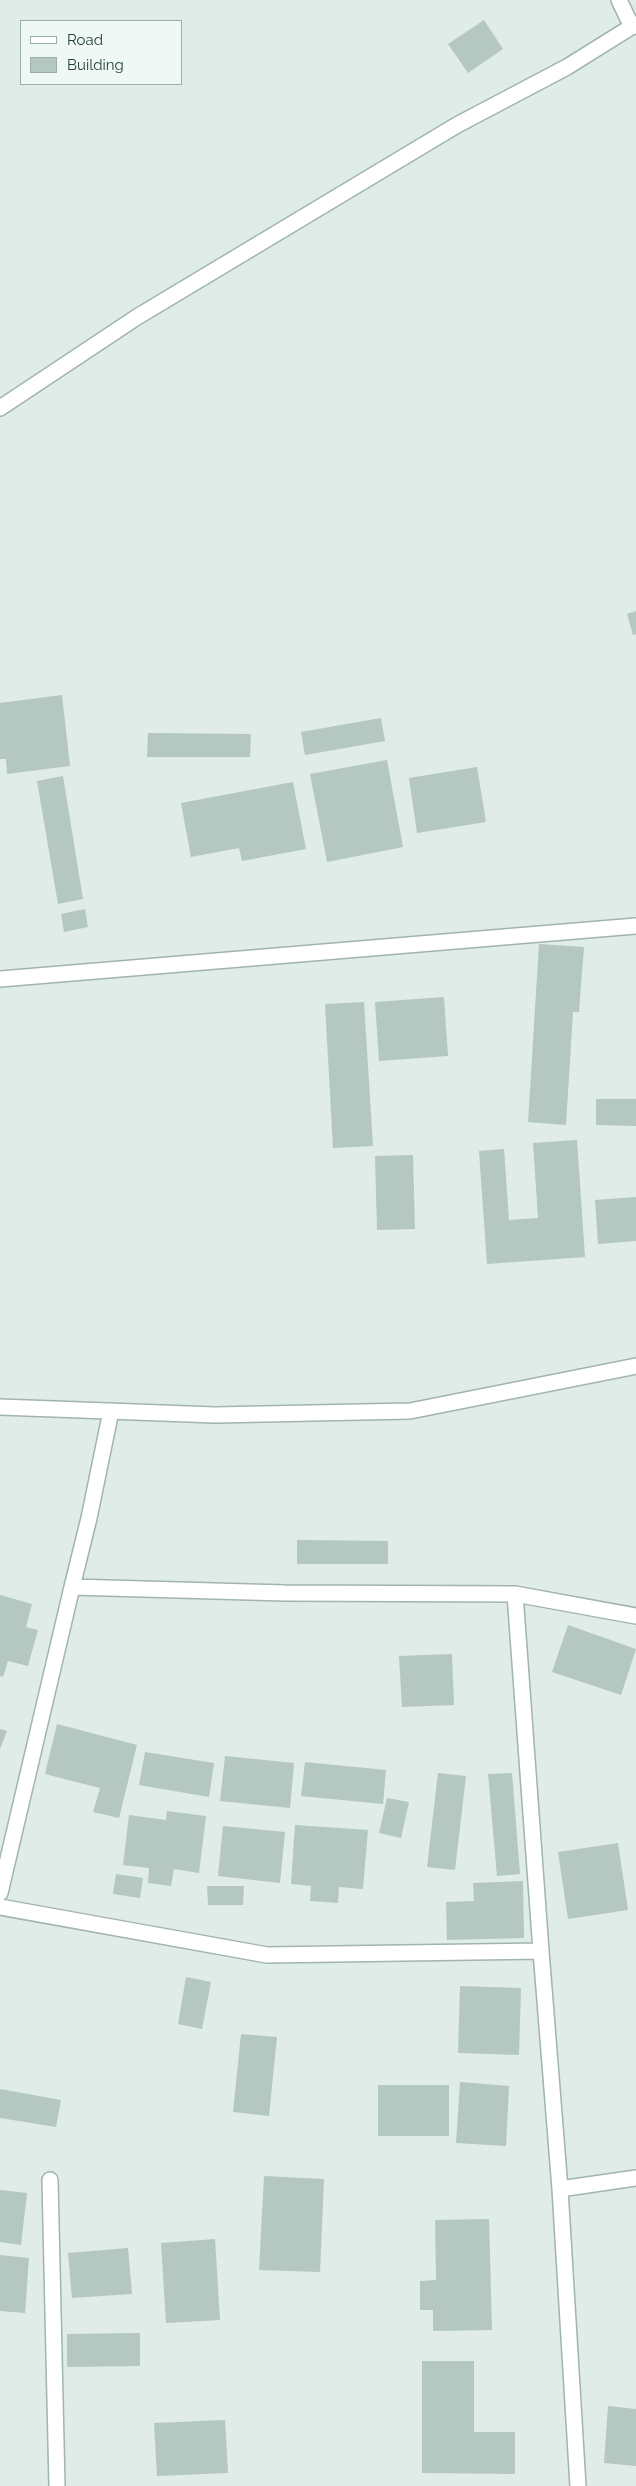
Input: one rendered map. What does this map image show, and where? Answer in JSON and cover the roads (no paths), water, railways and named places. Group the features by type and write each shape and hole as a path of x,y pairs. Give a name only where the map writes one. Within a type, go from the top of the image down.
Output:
{"street":[{"path":"0,408 137,317 457,125 567,66 634,25 619,0"},
{"path":"0,979 636,926"},
{"path":"0,1407 215,1415 410,1411 636,1366"},
{"path":"0,1893 89,1518 111,1411"},
{"path":"72,1587 285,1593 514,1594 636,1616"},
{"path":"514,1594 560,2189 578,2486"},
{"path":"0,1907 267,1955 541,1951"},
{"path":"560,2189 636,2178"},
{"path":"50,2180 57,2486"}]}
